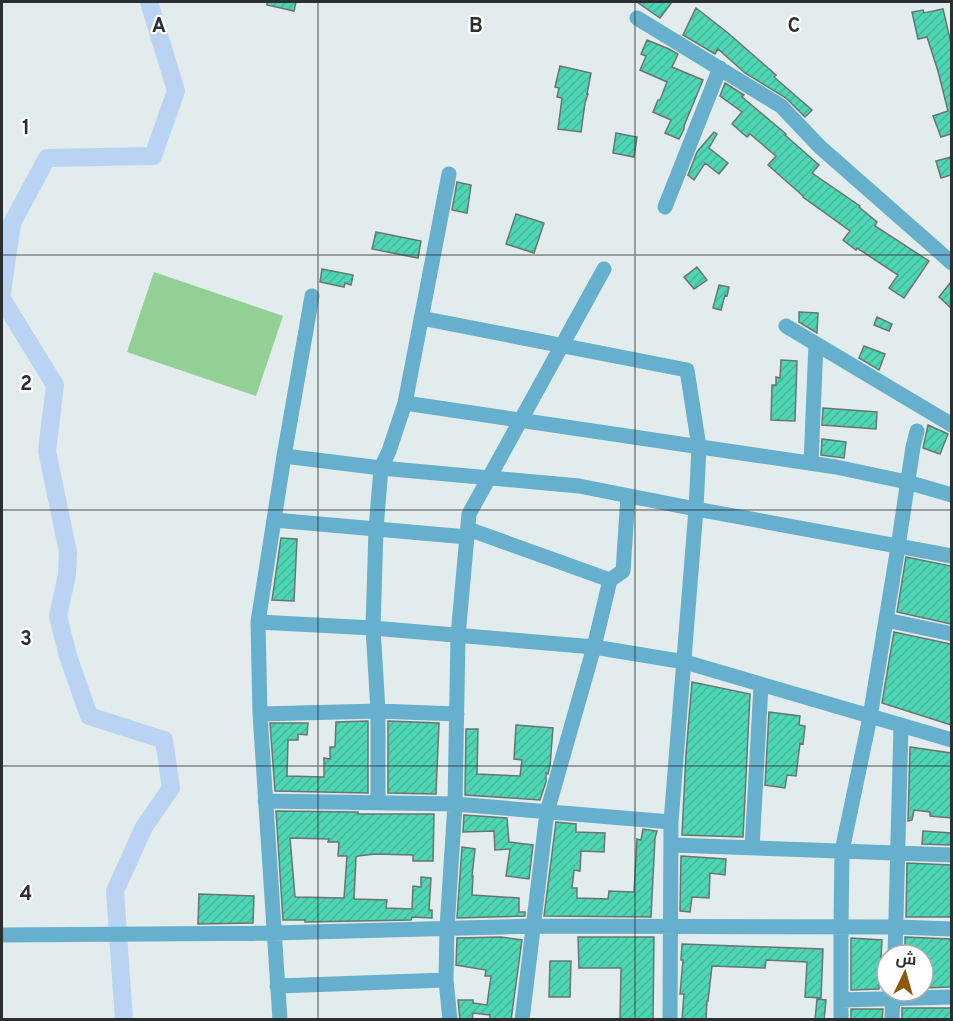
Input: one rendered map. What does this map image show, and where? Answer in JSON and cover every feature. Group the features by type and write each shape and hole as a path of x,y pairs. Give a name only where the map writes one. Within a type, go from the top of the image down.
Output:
{"street":[{"path":"637,18 781,106 820,147 951,263"},
{"path":"665,207 720,68"},
{"path":"378,803 378,711 373,628 376,529 381,468 405,403 449,174"},
{"path":"450,1020 446,980 447,927 456,804 458,636 469,514 604,269"},
{"path":"280,1020 260,714 258,622 312,296"},
{"path":"421,318 687,370 699,447 685,663 671,822 670,1020"},
{"path":"786,326 951,425"},
{"path":"810,463 816,344"},
{"path":"405,403 836,467 907,482 951,495"},
{"path":"841,1020 842,851 870,717 912,447 917,431"},
{"path":"284,456 381,468 579,486 696,510 951,556"},
{"path":"522,1020 547,812 594,647 610,580 623,571 628,496"},
{"path":"274,520 376,529 468,533 610,580"},
{"path":"886,620 951,634"},
{"path":"258,622 373,628 594,647 685,663 951,740"},
{"path":"752,848 760,685"},
{"path":"260,714 378,711 457,714"},
{"path":"896,943 901,726"},
{"path":"265,801 456,804 671,822"},
{"path":"672,845 951,855"},
{"path":"2,935 273,933 534,926 951,929"},
{"path":"277,986 446,980"},
{"path":"841,999 875,996"},
{"path":"935,997 951,998"},
{"path":"892,1020 893,1003"}],"green space":[{"path":"154,272 283,316 256,396 127,352"}],"building":[{"path":"267,2 296,2 294,11 267,5"},
{"path":"637,2 672,2 660,18"},
{"path":"696,8 776,75 774,77 812,110 805,117 786,98 745,73 718,49 715,54 683,35"},
{"path":"943,9 951,43 951,134 941,137 933,116 948,111 927,37 918,39 912,12 923,10 924,13"},
{"path":"647,40 678,54 672,67 703,80 679,139 665,133 671,120 653,112 667,82 640,70 646,56 641,54"},
{"path":"560,66 591,73 581,132 558,129 562,98 557,97 559,88 555,87"},
{"path":"725,83 744,95 742,97 819,165 812,173 860,206 877,222 875,226 929,261 904,298 889,288 898,275 843,240 850,231 803,197 768,165 776,156 750,134 747,137 732,124 742,112 720,96"},
{"path":"714,132 717,134 709,148 728,163 719,174 705,163 694,180 688,175 697,152"},
{"path":"616,133 637,137 634,157 613,153"},
{"path":"951,157 951,175 941,178 936,161"},
{"path":"457,182 471,185 467,213 452,210"},
{"path":"516,214 544,223 534,253 506,244"},
{"path":"376,232 421,241 418,258 372,249"},
{"path":"697,267 707,280 694,289 684,277"},
{"path":"322,269 353,275 351,285 345,283 344,287 320,282"},
{"path":"951,282 951,308 939,297"},
{"path":"719,285 729,287 721,310 713,308"},
{"path":"799,312 818,313 817,333 799,322"},
{"path":"877,317 892,324 889,331 874,325"},
{"path":"864,346 885,354 879,370 859,358"},
{"path":"781,360 797,361 795,421 771,420 772,385 776,385 776,377 780,378"},
{"path":"823,408 877,412 876,429 822,425"},
{"path":"928,425 948,434 940,454 923,448"},
{"path":"822,439 846,442 844,458 821,455"},
{"path":"281,538 297,539 294,601 272,600"},
{"path":"906,557 951,566 951,624 897,612"},
{"path":"894,632 951,644 951,725 882,703"},
{"path":"692,682 750,694 743,837 682,835"},
{"path":"769,712 800,716 799,725 805,726 803,744 800,743 796,776 787,775 785,788 765,785"},
{"path":"368,721 368,793 275,791 270,723 308,723 307,735 298,734 298,740 288,740 287,776 324,777 324,758 330,759 330,747 335,747 336,722"},
{"path":"388,721 439,723 436,794 388,793"},
{"path":"516,725 553,728 550,766 548,774 546,773 546,782 540,800 465,795 466,729 478,729 477,774 520,776 522,760 514,759"},
{"path":"910,747 951,753 951,818 930,816 930,812 914,810 912,820 908,821"},
{"path":"276,811 434,814 433,861 413,861 413,855 358,856 356,857 354,899 387,900 386,908 412,909 413,886 421,887 421,877 431,878 429,910 432,910 432,918 305,922 305,920 283,920","holes":["290,838 329,839 328,842 339,842 338,856 347,856 344,898 295,897"]},
{"path":"464,815 507,818 509,842 533,845 529,879 506,876 510,849 495,850 494,831 463,832"},
{"path":"556,822 576,824 576,832 605,833 604,852 581,851 580,871 574,870 572,888 577,888 577,898 608,899 609,891 634,892 637,839 641,840 643,829 657,831 651,917 544,916"},
{"path":"923,831 951,833 951,845 922,844"},
{"path":"462,847 475,849 472,895 519,898 519,912 525,912 525,916 457,918"},
{"path":"681,856 726,859 725,875 710,873 709,898 692,897 690,912 680,911"},
{"path":"907,863 951,865 951,917 906,917"},
{"path":"199,894 254,896 253,923 198,924"},
{"path":"501,937 522,940 511,1020 490,1020 490,1015 473,1013 472,1020 460,1020 458,1000 473,1000 473,1003 487,1005 491,976 485,976 486,970 456,965 457,938"},
{"path":"578,937 654,937 653,1020 620,1020 621,968 579,968"},
{"path":"905,937 951,939 951,987 935,988 935,943 905,943"},
{"path":"851,938 882,940 882,943 875,943 875,989 851,990"},
{"path":"682,944 823,949 821,998 805,997 807,962 766,960 765,968 712,966 706,1020 682,1020 684,994 680,994"},
{"path":"550,961 571,961 570,997 549,997"},
{"path":"817,999 826,1000 824,1020 815,1020"},
{"path":"902,1008 951,1008 951,1020 902,1020"},
{"path":"851,1009 883,1009 882,1020 851,1020"}],"waterway":[{"path":"2,293 12,223 47,158 153,156 176,91 149,2"},
{"path":"2,299 55,385 47,451 68,552 67,575 58,616 68,656 89,716 164,740 171,788 144,827 115,891 124,1020"}]}
